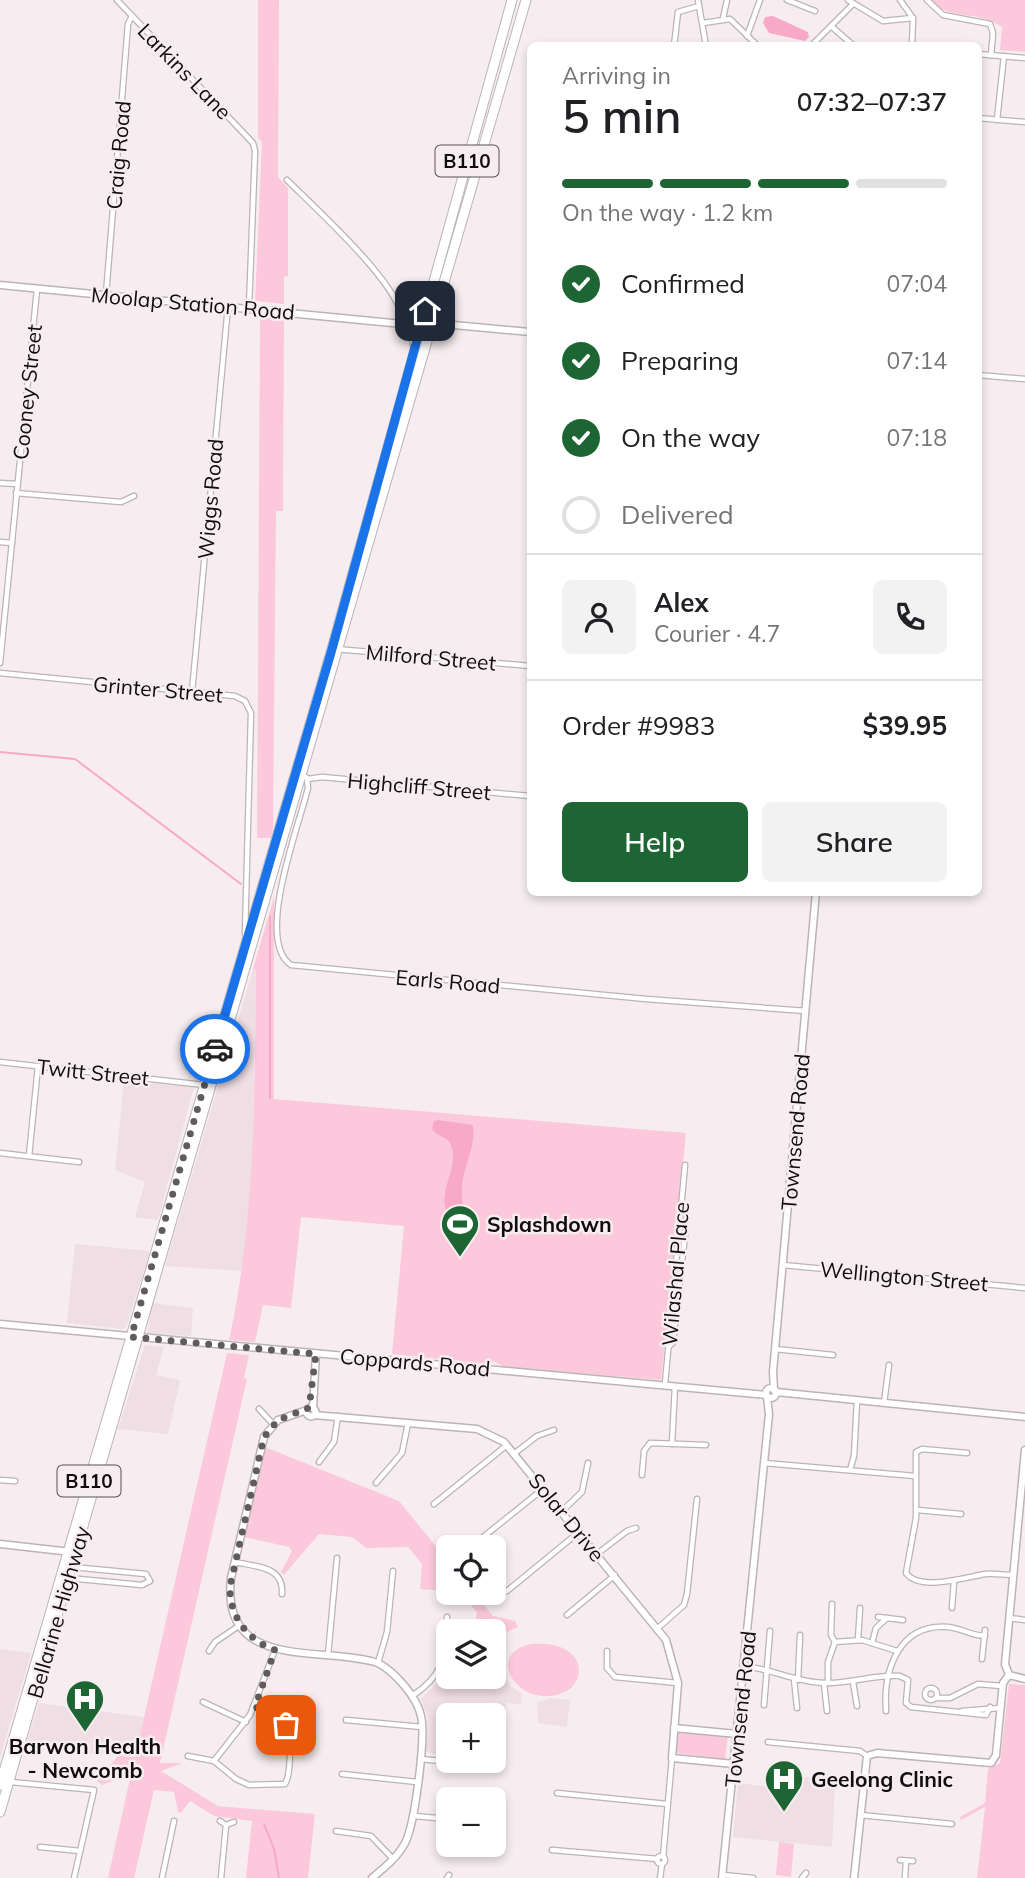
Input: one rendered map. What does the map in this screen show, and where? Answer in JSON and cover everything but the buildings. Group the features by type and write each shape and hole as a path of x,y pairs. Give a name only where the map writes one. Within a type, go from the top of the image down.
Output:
{"highway":[{"name":"Bellarine Highway","path":"207,1083 258,926 302,776 414,348 512,0"},
{"name":"Bellarine Highway","path":"335,649 526,0"},
{"name":"Bellarine Highway","path":"9,1783 254,911 302,776"},
{"path":"254,911 258,926"},
{"name":"Bellarine Highway","path":"0,1812 68,1578 72,1552"}],"street":[{"name":"Larkins Lane","path":"117,0 253,142 255,151 250,308"},
{"path":"723,18 727,0"},
{"path":"747,36 760,0"},
{"path":"786,0 814,9"},
{"path":"848,0 884,21 913,18"},
{"path":"900,0 913,18 912,42"},
{"path":"927,0 943,15 990,24 993,33 990,55"},
{"path":"674,42 678,12 699,3 705,42"},
{"path":"815,42 853,4"},
{"name":"Craig Road","path":"106,295 128,24 132,16"},
{"path":"703,23 723,18 733,21 754,42"},
{"path":"832,27 849,42"},
{"path":"982,54 1025,58"},
{"path":"997,120 1004,56"},
{"path":"982,118 1025,122"},
{"path":"287,180 378,275 399,302 402,322 412,330 414,348"},
{"name":"Moolap Station Road","path":"0,285 385,321 527,331"},
{"name":"Cooney Street","path":"0,661 3,603 12,543 37,289"},
{"name":"Wiggs Road","path":"192,692 228,306"},
{"path":"402,322 425,311"},
{"path":"982,374 1025,379"},
{"path":"0,483 17,484"},
{"path":"16,493 126,503 134,496"},
{"path":"0,542 12,543"},
{"name":"Milford Street","path":"335,649 527,666"},
{"name":"Grinter Street","path":"0,673 239,697 250,708 245,943"},
{"name":"Highcliff Street","path":"302,776 527,796"},
{"name":"Earls Road","path":"302,776 280,895 280,950 291,965 633,998 806,1011"},
{"name":"Grinter Street","path":"247,895 254,911"},
{"name":"Townsend Road","path":"722,1876 769,1414 816,896"},
{"name":"Twitt Street","path":"0,1062 207,1083"},
{"path":"29,1156 38,1066"},
{"path":"0,1153 79,1162"},
{"name":"Wilashal Place","path":"665,1384 685,1165"},
{"name":"Wellington Street","path":"783,1265 1025,1288"},
{"name":"Coppards Road","path":"0,1324 1025,1416"},
{"path":"775,1349 833,1355"},
{"path":"311,1411 316,1354"},
{"path":"884,1404 888,1364"},
{"path":"672,1444 676,1385"},
{"path":"850,1471 854,1456 857,1401"},
{"path":"259,1409 273,1424 261,1443 235,1562 230,1594 240,1625 260,1644 275,1650 378,1663 391,1672 412,1697 421,1714 414,1816 406,1841 393,1860 372,1878"},
{"name":"Solar Drive","path":"273,1424 296,1413 311,1411 328,1415 477,1429 492,1433 508,1444 658,1628 671,1651 678,1683 672,1758"},
{"path":"319,1462 334,1442 338,1416"},
{"path":"376,1483 402,1452 408,1423"},
{"path":"515,1453 537,1436 554,1430"},
{"path":"434,1504 508,1444"},
{"path":"642,1475 648,1445 706,1445"},
{"path":"967,1453 919,1450 915,1455 917,1510 906,1573 910,1578 919,1581 954,1581 986,1574 1013,1575"},
{"path":"1009,1675 1005,1664 1025,1454"},
{"path":"562,1511 582,1492 588,1463"},
{"path":"764,1463 915,1476"},
{"path":"0,1480 15,1481"},
{"path":"485,1535 543,1488"},
{"path":"658,1628 684,1605 696,1499"},
{"path":"917,1510 961,1514"},
{"path":"597,1554 626,1531 636,1528"},
{"path":"507,1591 579,1531"},
{"path":"0,1544 72,1552"},
{"path":"328,1656 337,1558"},
{"path":"235,1562 277,1573 281,1579 282,1594"},
{"path":"68,1578 142,1585 149,1581 146,1574 71,1567"},
{"path":"378,1663 387,1632 393,1571"},
{"path":"567,1615 615,1575"},
{"path":"952,1608 954,1581"},
{"path":"827,1711 828,1662 835,1642 831,1635 832,1604"},
{"path":"858,1640 860,1608"},
{"path":"412,1697 432,1682 441,1667 447,1617"},
{"path":"878,1617 903,1620"},
{"path":"872,1643 876,1628 887,1618"},
{"path":"1009,1618 1025,1620"},
{"path":"209,1651 215,1642 240,1625"},
{"path":"886,1711 888,1675 897,1651 909,1637 931,1628 952,1627 985,1633 982,1658"},
{"path":"764,1705 770,1631"},
{"path":"797,1708 796,1679 800,1635"},
{"path":"835,1642 858,1640 897,1651"},
{"path":"214,1761 255,1707 275,1650"},
{"path":"607,1651 607,1668 615,1676 678,1683"},
{"path":"744,1666 768,1669 796,1679 826,1683 853,1682 888,1675 907,1678 909,1706 972,1711 987,1715 990,1707 1000,1708"},
{"path":"1009,1675 1025,1678"},
{"path":"867,1756 877,1753 991,1763 996,1755 1002,1686 1009,1675"},
{"path":"853,1682 857,1706"},
{"path":"936,1698 950,1698 978,1684 1002,1686"},
{"path":"203,1702 246,1722"},
{"path":"188,1756 214,1761 242,1782 254,1786 283,1785 288,1778 290,1744 286,1725 277,1716 255,1707"},
{"path":"286,1725 301,1714"},
{"path":"346,1720 422,1727"},
{"path":"674,1728 737,1734"},
{"path":"768,1742 860,1751 867,1756"},
{"path":"854,1878 867,1756"},
{"path":"660,1877 672,1758 734,1764"},
{"path":"419,1759 436,1761"},
{"path":"342,1774 417,1782"},
{"path":"9,1783 94,1790 74,1878"},
{"path":"557,1793 667,1804"},
{"path":"860,1815 952,1824"},
{"path":"414,1816 436,1818"},
{"path":"162,1878 174,1821"},
{"path":"220,1821 226,1825"},
{"path":"226,1825 234,1822"},
{"path":"221,1878 226,1825"},
{"path":"336,1831 371,1836 393,1860"},
{"path":"40,1847 80,1851"},
{"path":"552,1850 660,1860"},
{"path":"905,1878 903,1861 914,1861"},
{"path":"802,1878 806,1873"},
{"path":"722,1876 753,1878"}],"shaded area":[{"path":"258,0 279,0 278,177 288,188 288,276 284,277 284,304 255,301 262,142 258,138"},
{"path":"929,0 1025,0 1025,52 1000,50 1002,27 993,22 947,11"},
{"path":"773,16 808,32 809,37 805,41 769,33 763,23 765,17"},
{"path":"260,316 284,318 283,511 276,511 271,838 257,838"},
{"path":"274,897 274,1099 686,1133 661,1380 504,1367 494,1361 490,1364 392,1354 404,1226 301,1217 291,1308 263,1305 255,1342 229,1340 244,1248 252,1156 256,969 253,969"},
{"path":"253,969 256,969 252,1177 243,1271 165,1266"},
{"path":"124,1081 194,1087 158,1220 135,1217 145,1182 115,1170"},
{"path":"434,1121 473,1125 473,1140 463,1178 462,1207 458,1218 449,1217 445,1208 453,1152 450,1143 432,1129"},
{"path":"75,1244 150,1251 127,1325 123,1329 67,1323"},
{"path":"152,1303 193,1308 191,1336 147,1333"},
{"path":"145,1345 164,1347 156,1375 180,1380 168,1434 118,1429"},
{"path":"227,1353 249,1355 244,1378 247,1379 160,1763 182,1763 161,1771 218,1806 315,1814 308,1878 246,1878 252,1821 214,1816 190,1801 181,1813 178,1812 174,1792 154,1790 134,1878 108,1878 131,1774 102,1785 97,1781 118,1756 135,1757"},
{"path":"265,1447 399,1501 436,1546 436,1590 420,1589 422,1564 408,1547 366,1548 352,1537 319,1534 284,1575 281,1572 292,1551 289,1547 244,1537"},
{"path":"470,1605 484,1605 493,1616 515,1621 518,1627 506,1632 506,1619 476,1619 477,1612"},
{"path":"531,1644 555,1645 574,1656 579,1668 573,1686 562,1693 546,1696 532,1694 520,1687 508,1668 510,1658 517,1649"},
{"path":"0,1649 31,1653 0,1758"},
{"path":"506,1677 511,1686 522,1694 521,1704 436,1703 436,1754 426,1752 428,1719 421,1699 436,1684 436,1689 506,1689"},
{"path":"1009,1684 1025,1685 1025,1878 977,1878 985,1807 961,1820 960,1817 985,1803 988,1769 1000,1763"},
{"path":"551,1698 570,1700 567,1727 538,1723 537,1702"},
{"name":"Barwon Health - Newcomb","path":"39,1703 144,1717 135,1757 25,1748"},
{"path":"677,1731 728,1736 725,1759 675,1753"},
{"name":"Geelong Clinic","path":"781,1775 835,1780 832,1847 733,1837 738,1783 778,1788"},
{"path":"779,1842 794,1844 791,1877 776,1875"}],"waterway":[{"path":"0,752 75,759 241,884"},
{"path":"270,917 270,1098"},
{"path":"264,1824 274,1849 279,1878"}],"way so far":[{"path":"215,1049 131,1337 316,1354 309,1408 278,1420 261,1443 230,1586 233,1609 240,1625 260,1644 275,1650 255,1707 277,1716 286,1725"}],"place":[{"name":"Splashdown","path":"460,1258"},
{"name":"Barwon Health - Newcomb","path":"85,1733"},
{"name":"Geelong Clinic","path":"784,1813"}],"route":[{"path":"215,1049 332,649 425,311"}]}
